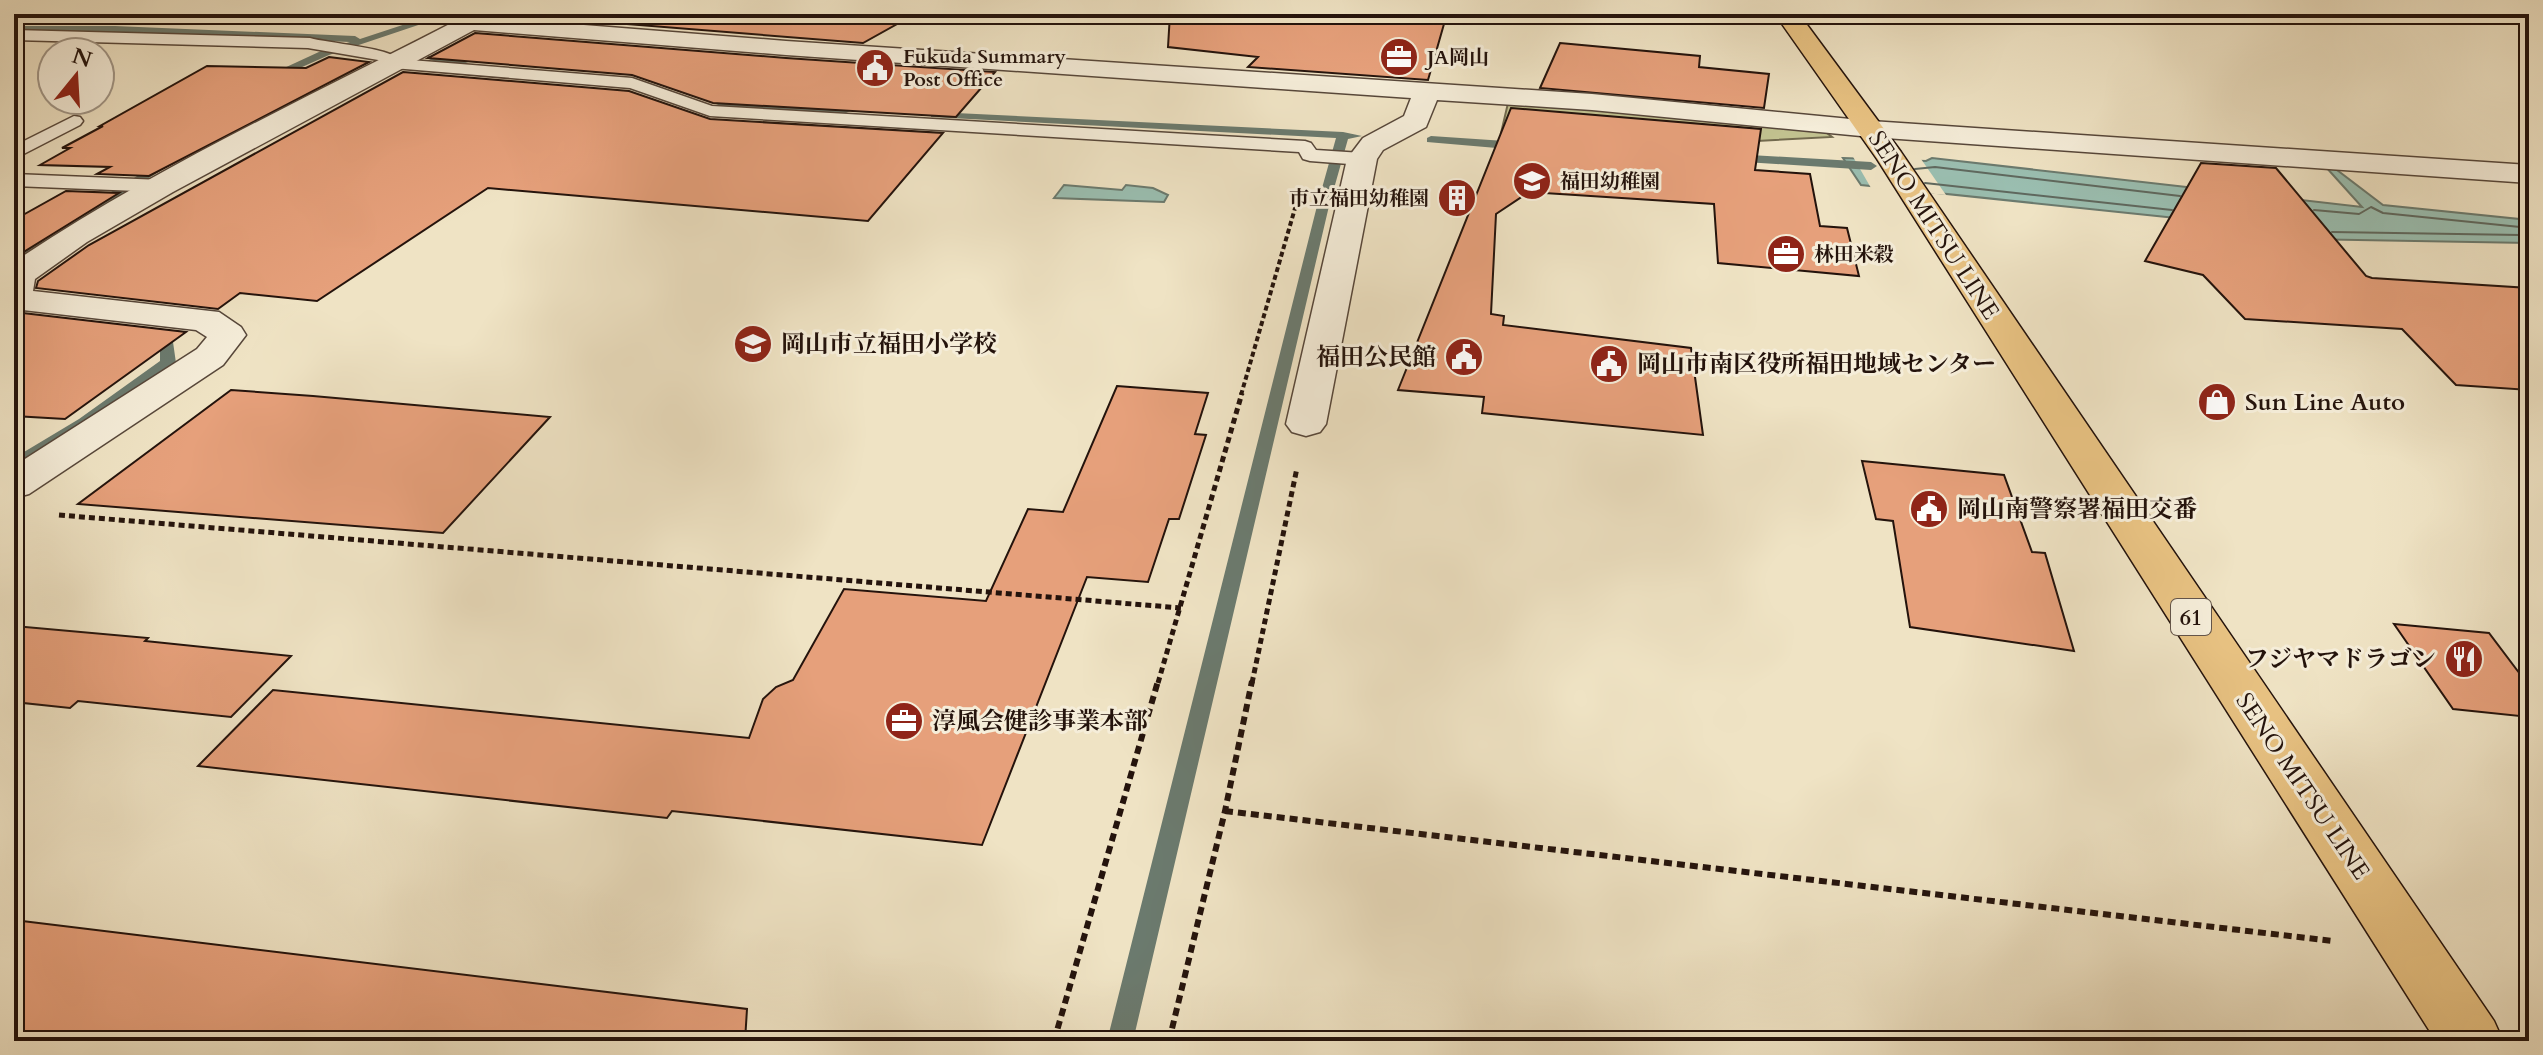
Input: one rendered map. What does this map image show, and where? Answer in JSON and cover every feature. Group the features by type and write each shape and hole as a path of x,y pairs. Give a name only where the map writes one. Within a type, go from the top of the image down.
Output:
{"main road":[{"name":"SENO MITSU LINE","path":"1787,14 1902,175 2471,1041"}],"street":[{"path":"14,485 210,357 228,335 206,320 15,299 16,276 154,185 480,19 786,48 1592,102 1871,129 2529,174"},
{"path":"1306,424 1355,159 1373,144 1416,121 1426,92"}],"lane":[{"path":"14,35 310,43 323,48 389,57 393,63 632,83 710,111 1305,147 1315,155 1355,159"},
{"path":"14,153 74,121"},
{"path":"14,180 154,185"}],"path":[{"path":"1054,1041 1315,155"},
{"path":"1169,1041 1225,811 1306,424"},
{"path":"46,513 1181,608"},
{"path":"1225,811 2412,950"}],"green space":[{"path":"1508,103 1603,108 1823,130 1832,137 1738,142 1501,133"}],"water":[{"path":"1843,158 1926,161 1932,158 2362,207 2325,166 2333,167 2383,205 2529,220 2529,243 2239,238 2176,218 1861,185"},
{"path":"1064,185 1122,190 1126,185 1153,188 1168,195 1164,202 1054,198"}],"pier":[{"path":"1852,155 1921,159 1946,195 1871,188"}],"building":[{"path":"502,14 915,14 863,43"},
{"path":"1170,14 1397,14 1446,17 1428,80 1248,67 1258,57 1168,47"},
{"path":"475,33 995,72 956,117 713,103 632,75 428,58"},
{"path":"1560,43 1700,56 1699,67 1769,74 1764,108 1540,88"},
{"path":"329,57 369,62 149,176 97,174 110,167 40,165 70,148 62,148 207,66 306,68"},
{"path":"403,72 629,91 710,119 943,133 868,221 488,188 317,301 240,293 218,309 36,288 38,281 89,245"},
{"path":"1511,108 1761,129 1755,170 1810,174 1820,226 1847,228 1859,276 1718,263 1714,204 1529,192 1496,214 1491,314 1504,316 1503,325 1691,348 1703,435 1482,413 1484,397 1398,390"},
{"path":"2201,163 2276,168 2366,276 2529,288 2529,390 2456,385 2402,329 2245,319 2203,275 2145,261"},
{"path":"66,191 119,193 14,258 14,220"},
{"path":"14,312 186,332 65,419 14,416"},
{"path":"1117,386 1208,393 1195,434 1206,435 1179,519 1169,519 1148,582 1087,577 982,845 672,811 667,818 198,766 273,690 749,738 763,699 776,687 793,680 844,589 986,601 1028,509 1063,512"},
{"path":"231,390 550,417 443,533 78,504"},
{"path":"1862,461 2004,475 2032,552 2045,553 2074,651 1910,627 1893,521 1876,519"},
{"name":"フジヤマドラゴン","path":"2394,624 2489,633 2529,686 2529,717 2453,709"},
{"path":"14,626 148,638 145,641 291,656 231,717 78,701 70,708 14,702"},
{"path":"14,920 747,1009 745,1041 14,1041"}],"waterway":[{"path":"273,77 325,53 446,14"},
{"path":"14,29 115,29 355,39"},
{"path":"432,58 465,61"},
{"path":"699,91 722,104 846,110"},
{"path":"935,115 1343,135"},
{"path":"1120,1041 1323,206 1343,135"},
{"path":"1343,135 1356,136"},
{"path":"1431,140 1520,146"},
{"path":"1733,158 1871,166"},
{"path":"14,258 167,163"},
{"path":"14,465 85,422 168,363 168,345 148,334"}],"place":[{"name":"JA岡山","path":"1399,57"},
{"name":"Fukuda Summary Post Office","path":"875,68"},
{"name":"福田幼稚園","path":"1532,181"},
{"name":"市立福田幼稚園","path":"1457,198"},
{"name":"林田米穀","path":"1786,254"},
{"name":"岡山市立福田小学校","path":"753,344"},
{"name":"福田公民館","path":"1464,357"},
{"name":"岡山市南区役所福田地域センター","path":"1609,364"},
{"name":"Sun Line Auto","path":"2217,402"},
{"name":"岡山南警察署福田交番","path":"1929,509"},
{"name":"フジヤマドラゴン","path":"2464,659"},
{"name":"淳風会健診事業本部","path":"904,721"}]}
